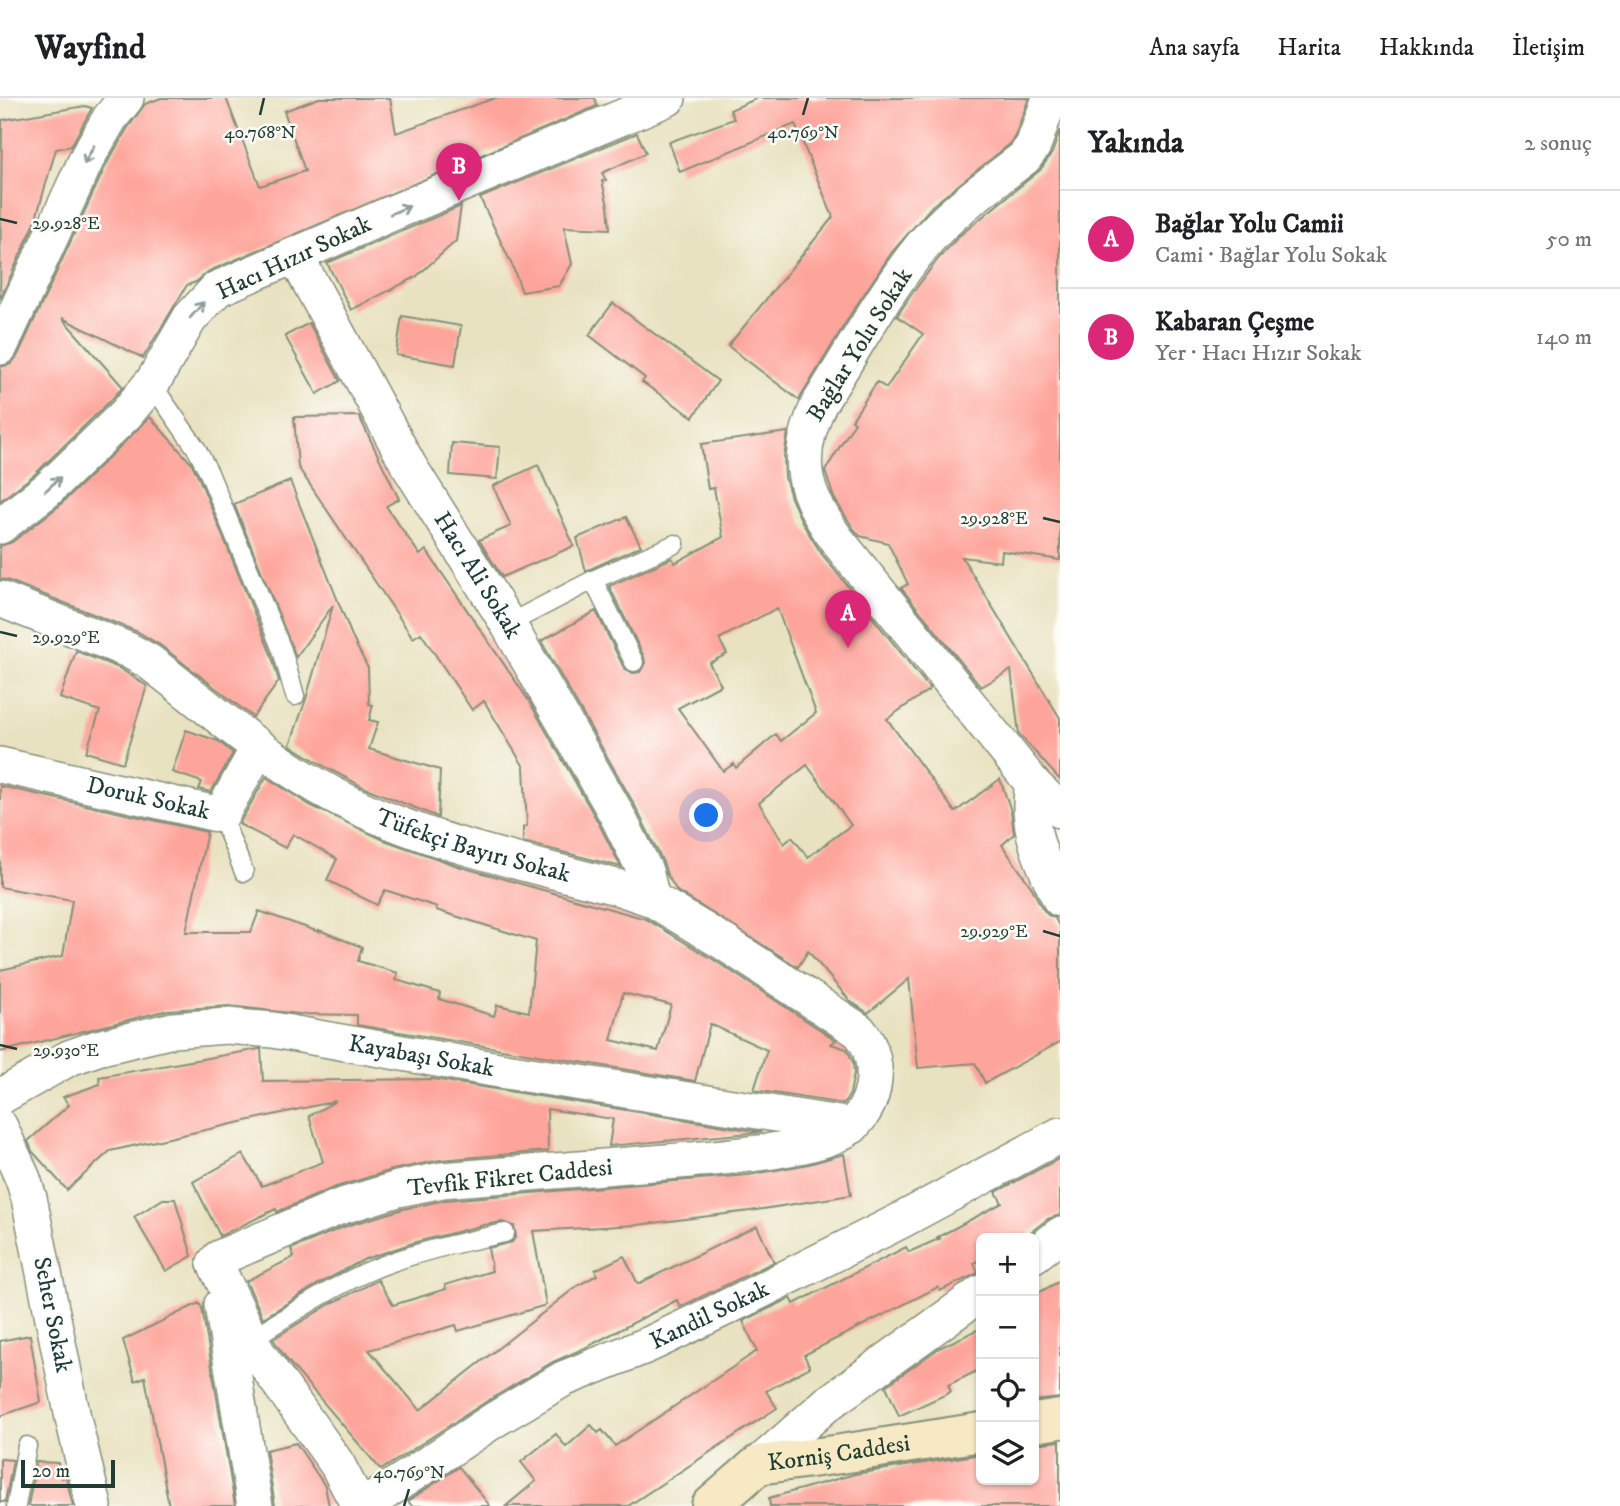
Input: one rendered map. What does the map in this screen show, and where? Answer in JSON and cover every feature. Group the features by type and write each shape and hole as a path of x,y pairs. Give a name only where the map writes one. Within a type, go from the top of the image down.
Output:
{"main road":[{"path":"1039,1422 1060,1419"},
{"name":"Korniş Caddesi","path":"712,1506 758,1465 976,1433"}],"street":[{"path":"0,347 88,156 110,118 126,98"},
{"name":"Hacı Hızır Sokak","path":"0,526 47,490 126,414 151,383 190,318 217,289 668,98"},
{"name":"Bağlar Yolu Sokak","path":"1050,98 1032,146 1024,158 950,217 922,246 892,288 810,423 803,463 806,484 820,516 1033,784 1060,810"},
{"name":"Hacı Ali Sokak","path":"295,255 409,466 508,624 633,846 645,871 652,900"},
{"name":"Tüfekçi Bayırı Sokak","path":"0,599 128,650 148,661 259,747 320,787 372,813 414,830 620,888 652,900 724,943 859,1031 872,1050 875,1069 866,1108 852,1126"},
{"name":"Doruk Sokak","path":"0,765 221,815 259,747"},
{"path":"1033,784 1029,811 1031,826 1060,899"},
{"name":"Kayabaşı Sokak","path":"0,1097 69,1058 97,1048 173,1030 227,1026 309,1035 493,1069 852,1126"},
{"name":"Tevfik Fikret Caddesi","path":"215,1263 219,1258 339,1207 398,1189 442,1180 726,1156 822,1139 852,1126"},
{"name":"Seher Sokak","path":"0,1127 29,1198 73,1418 94,1506"},
{"name":"Kandil Sokak","path":"361,1506 563,1379 650,1344 752,1295 900,1221 1060,1135"},
{"path":"1039,1251 1060,1235"},
{"path":"215,1263 257,1352 337,1464 361,1506"},
{"path":"215,1263 255,1506"},
{"path":"758,1465 827,1404 977,1296"}],"lane":[{"path":"151,383 196,448 209,473 282,650 295,696"},
{"path":"508,624 593,580 674,544"},
{"path":"593,580 634,662"},
{"path":"221,815 244,872"},
{"path":"251,1339 327,1292 369,1271 413,1255 505,1233"},
{"path":"16,1506 27,1446"}],"building":[{"path":"161,98 226,98 260,186 305,171 284,111 319,98 390,98 396,133 495,98 595,98 597,106 209,271 196,282 187,285 143,358 62,318 123,387 34,475 0,501 0,367 11,364 18,355 106,165 127,129 145,104"},
{"path":"758,98 1029,98 1010,144 932,206 892,252 799,400 728,346 833,217 795,124 680,172 669,142 734,119 730,110"},
{"path":"85,106 92,108 71,146 56,149 34,225 0,299 2,120"},
{"path":"1060,130 1060,560 1002,551 1001,562 962,557 1060,718 1060,780 1019,734 1011,670 981,687 901,588 908,584 888,543 860,536 853,528 834,498 825,471 855,422 852,420 877,382 886,388 923,334 897,316 911,295 959,236 1040,170 1052,153"},
{"path":"637,133 646,153 602,173 606,180 602,181 610,229 564,227 572,264 559,286 522,292 480,198"},
{"path":"461,206 456,241 416,277 351,310 327,263"},
{"path":"613,303 718,381 693,417 642,382 645,378 589,335"},
{"path":"402,316 461,326 455,365 396,355"},
{"path":"309,323 340,381 317,394 285,336"},
{"path":"359,416 399,499 386,506 420,555 426,550 529,701 621,867 523,842 523,827 527,826 524,767 484,701 472,710 421,633 413,638 298,467 294,417"},
{"path":"150,417 192,464 271,654 279,681 253,717 160,645 138,632 0,579 0,546 12,542 59,506"},
{"path":"788,432 784,457 785,477 803,524 821,553 930,689 887,719 955,812 1000,779 1011,811 1014,834 1002,845 1032,888 1042,908 1055,918 1060,928 1060,1042 985,1083 975,1063 918,1068 909,979 868,1013 850,1001 808,951 798,967 677,891 634,804 541,641 596,611 624,668 633,673 640,672 645,663 644,657 609,586 672,558 675,563 723,537 714,488 708,489 701,444","holes":["777,608 816,713 781,741 776,734 736,768 734,764 723,771 678,708 721,685 709,663 727,654 719,639","807,765 851,825 808,857 792,837 784,844 759,803"]},
{"path":"452,443 500,447 497,479 450,475"},
{"path":"538,465 574,546 502,577 479,540 511,526 493,486"},
{"path":"290,481 354,641 368,668 369,704 373,705 369,720 378,722 369,749 440,770 438,817 363,787 290,745 333,605 296,657 234,504"},
{"path":"626,517 641,546 586,571 577,538"},
{"path":"76,651 119,668 147,686 123,763 86,752 100,711 60,698"},
{"path":"186,730 218,741 233,753 211,792 199,789 202,782 172,772"},
{"path":"266,777 310,805 384,840 461,867 646,919 836,1040 831,1044 847,1049 853,1062 854,1073 850,1094 844,1104 754,1090 767,1050 710,1024 695,1081 357,1025 357,1015 299,1014 229,1006 168,1010 0,1052 0,970 63,956 72,900 0,887 0,786 207,832 186,932 251,932 259,911 362,947 358,961 398,973 396,980 440,993 439,999 494,1016 497,1005 529,1012 536,941 436,910 437,907 385,890 377,905 327,880 337,859 293,834 285,848 239,824","holes":["623,993 671,1005 658,1051 611,1040"]},
{"path":"261,1049 263,1081 433,1079 762,1132 609,1146 613,1119 547,1109 548,1151 440,1160 392,1170 333,1188 277,1212 276,1209 220,1236 193,1182 243,1154 262,1186 323,1162 309,1116 336,1101 110,1151 67,1190 32,1151 28,1141 69,1105 63,1097 100,1084 99,1077"},
{"path":"844,1154 851,1195 637,1225 533,1231 546,1305 458,1331 456,1325 369,1350 420,1410 577,1286 597,1275 595,1270 624,1256 638,1284 757,1226 774,1262 680,1307 677,1300 553,1362 381,1470 288,1361 273,1339 330,1304 378,1280 393,1305 492,1271 488,1248 512,1242 516,1236 514,1226 503,1222 484,1225 416,1242 365,1259 263,1318 246,1281 294,1257 291,1249 346,1226 445,1200 748,1175 809,1164"},
{"path":"1060,1158 1060,1215 1048,1219 1030,1233 976,1233 976,1274 940,1291 938,1287 804,1355 810,1367 766,1391 777,1408 628,1506 506,1506 536,1481 521,1462 556,1434 566,1447 591,1425 598,1433 602,1430 615,1446 757,1351 743,1321 791,1298 794,1304 906,1247 909,1252 941,1238 936,1238 1002,1203 996,1192"},
{"path":"163,1199 175,1199 192,1256 166,1271 134,1217"},
{"path":"1060,1281 1060,1398 1039,1400 1039,1296 1039,1292"},
{"path":"199,1303 235,1506 169,1506 145,1377 135,1381 123,1340"},
{"path":"976,1330 976,1371 948,1385 951,1392 899,1416 886,1386 939,1348"},
{"path":"30,1335 41,1402 0,1416 0,1341"},
{"path":"1060,1441 1060,1506 770,1506 769,1498 855,1474 976,1455 976,1485 1039,1485 1039,1443"},
{"path":"296,1443 325,1486 329,1506 275,1506 266,1450"},
{"path":"0,1459 13,1460 5,1502 0,1502"},
{"path":"36,1462 58,1463 61,1478 66,1477 73,1506 28,1506"},
{"path":"459,1467 490,1506 412,1506 408,1501"}],"place":[{"name":"Kabaran Çeşme","path":"459,201"},
{"name":"Bağlar Yolu Camii","path":"848,648"}]}
